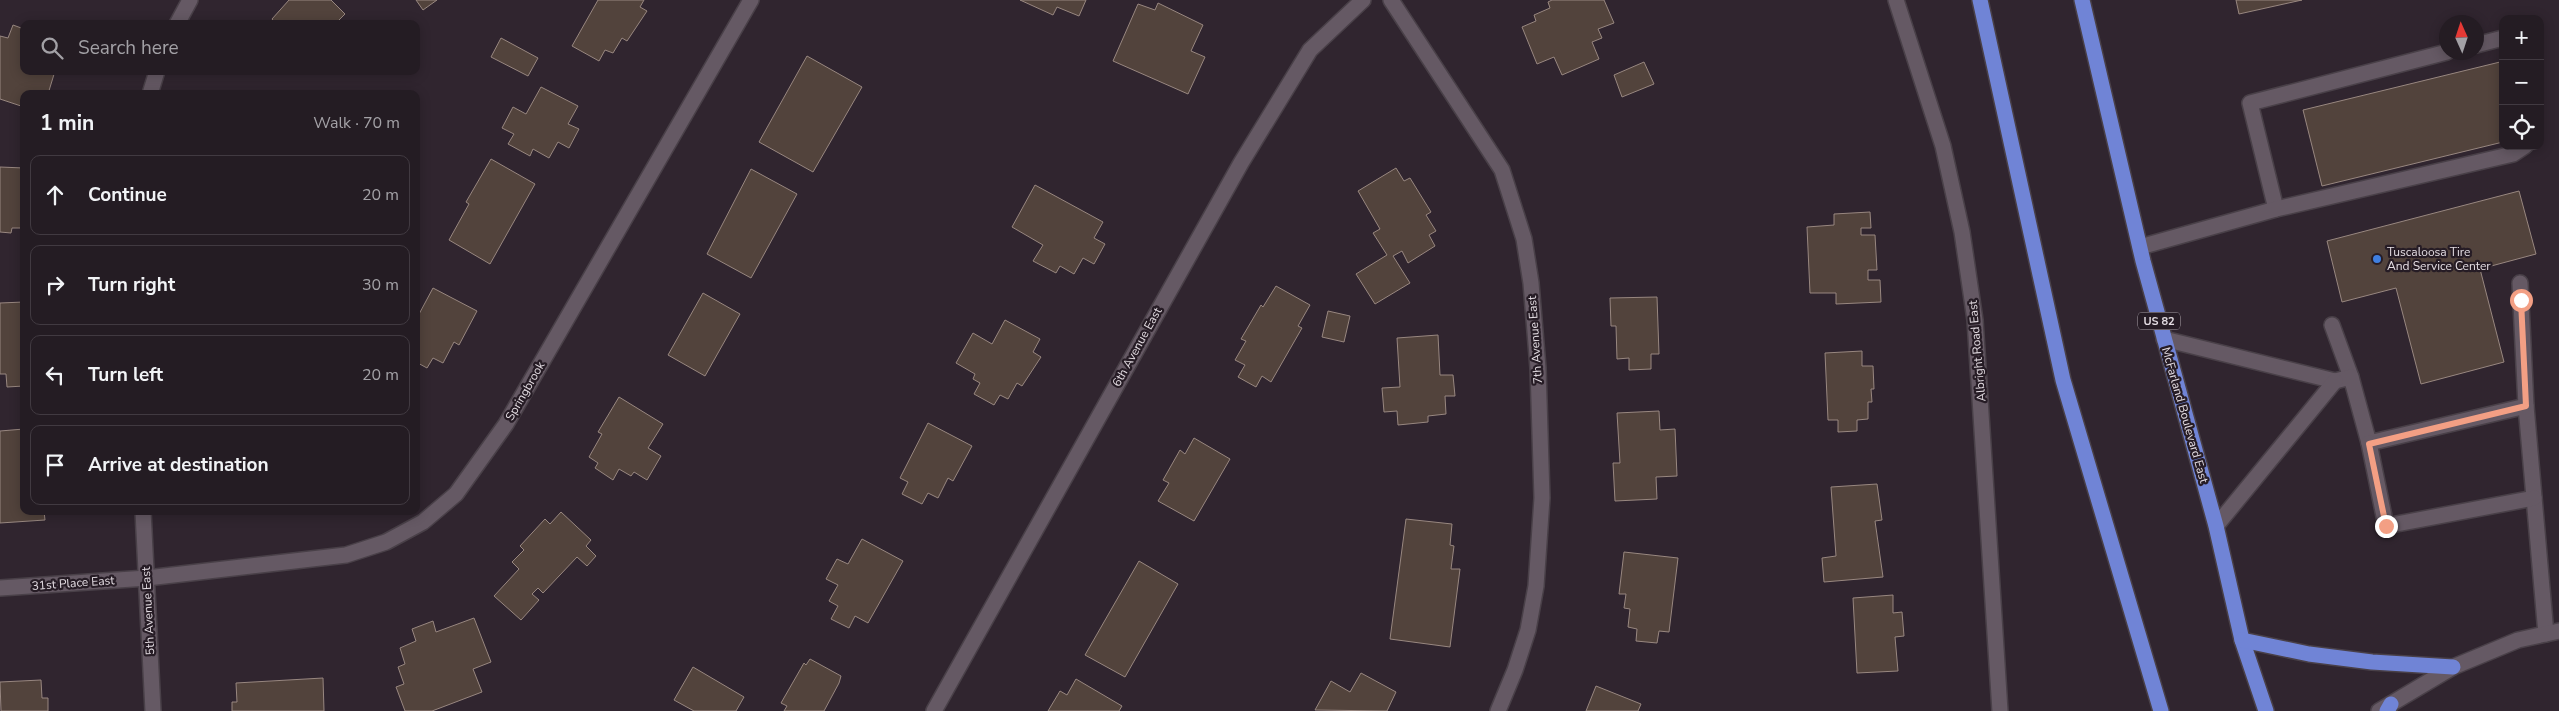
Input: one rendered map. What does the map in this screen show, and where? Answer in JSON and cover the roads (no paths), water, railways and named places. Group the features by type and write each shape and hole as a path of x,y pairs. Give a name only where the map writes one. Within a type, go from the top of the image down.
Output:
{"highway":[{"path":"1980,0 2063,380 2161,711"},
{"name":"McFarland Boulevard East","path":"2082,0 2140,247 2216,526 2242,640 2266,711"},
{"path":"2242,640 2309,654 2363,661 2453,667"}],"street":[{"path":"179,20 190,0"},
{"name":"Springbrook","path":"147,578 346,555 386,542 423,522 456,494 506,424 751,0"},
{"name":"6th Avenue East","path":"934,711 1246,155 1310,50 1363,0"},
{"name":"7th Avenue East","path":"1391,0 1502,170 1524,239 1532,283 1538,368 1542,498 1536,586 1528,630 1515,670 1498,711"},
{"name":"Albright Road East","path":"1896,0 1943,146 1962,232 1975,320 2000,711"},
{"path":"2484,43 2499,39"},
{"path":"2276,209 2250,103 2439,54"},
{"path":"151,90 156,75"},
{"path":"2140,247 2276,209 2513,154 2519,150"},
{"path":"2386,709 2453,667 2518,640 2553,633 2534,498 2526,406 2520,283"},
{"path":"2332,325 2351,377 2369,444 2386,526 2534,498"},
{"path":"2164,339 2335,381 2351,377"},
{"path":"2216,526 2335,381"},
{"path":"2369,444 2526,406"},
{"name":"5th Avenue East","path":"143,515 154,711"},
{"name":"31st Place East","path":"0,588 147,578"}],"place":[{"name":"Tuscaloosa Tire And Service Center","path":"2377,259"}]}
